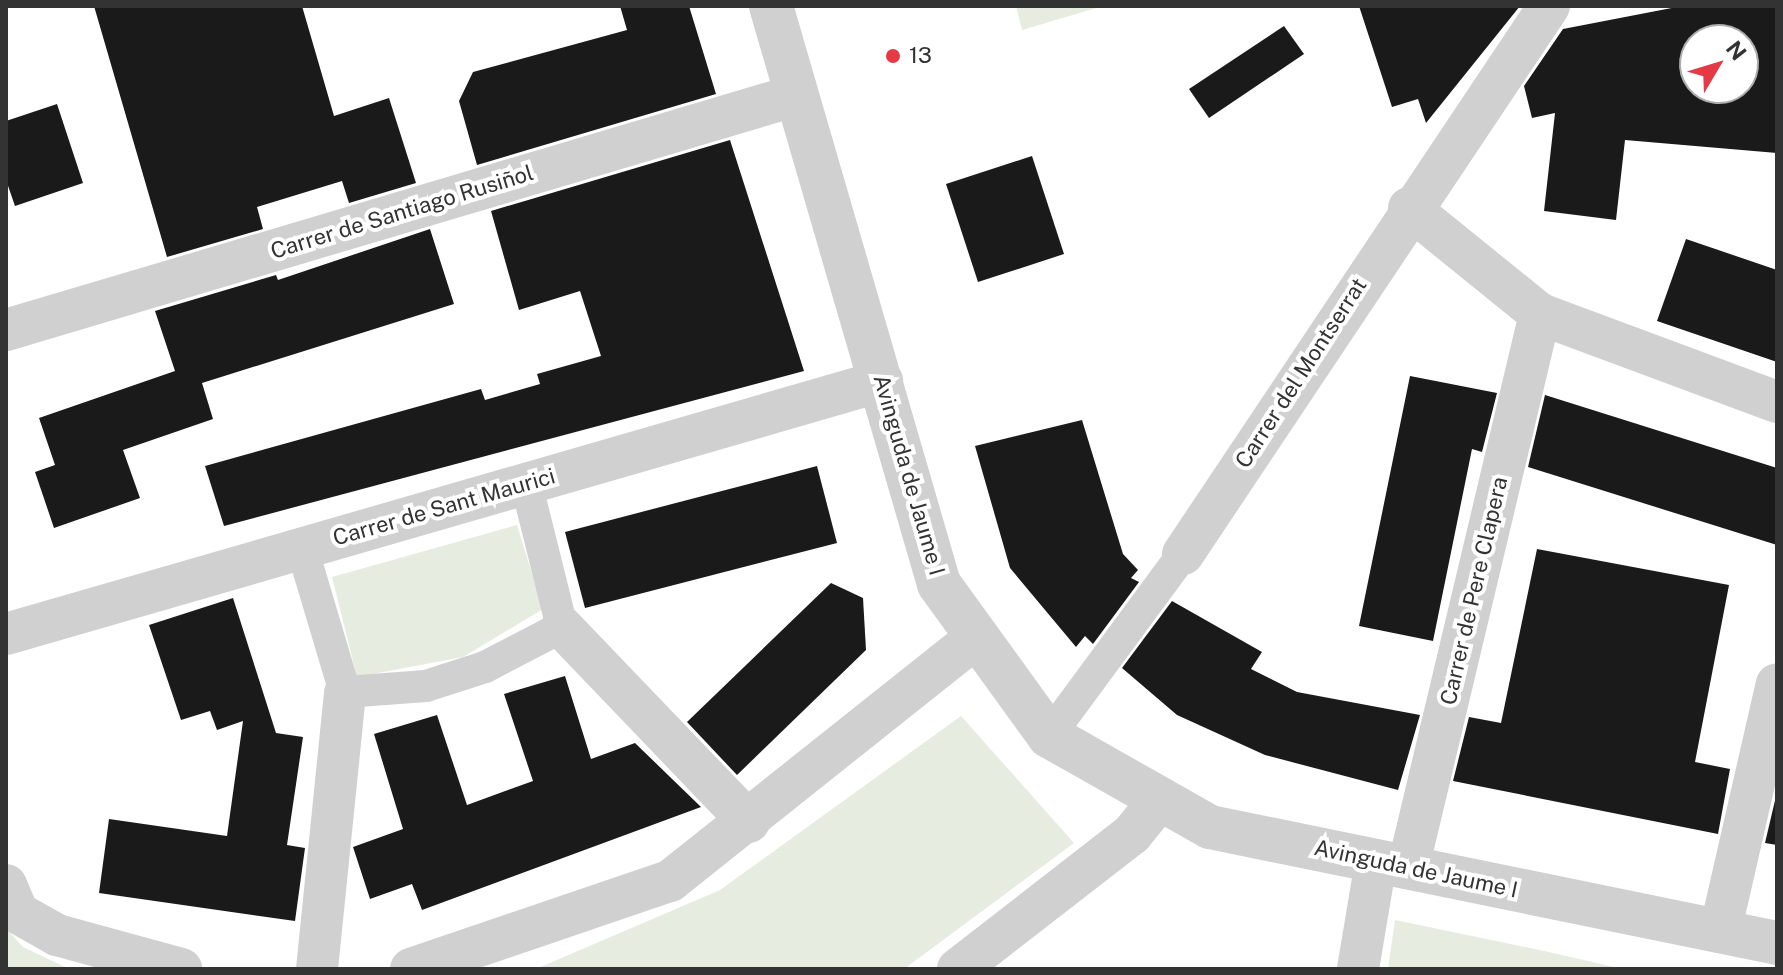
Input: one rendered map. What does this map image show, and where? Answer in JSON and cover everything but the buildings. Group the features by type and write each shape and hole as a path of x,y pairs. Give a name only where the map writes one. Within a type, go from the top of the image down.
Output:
{"street":[{"name":"Avinguda de Jaume I","path":"771,6 939,584 1049,736 1210,827 1777,943"},
{"name":"Carrer del Montserrat","path":"1049,736 1183,554 1409,208 1550,6"},
{"name":"Carrer de Santiago Rusiñol","path":"6,330 797,95"},
{"path":"1409,208 1540,314 1777,402"},
{"name":"Carrer de Pere Clapera","path":"1358,969 1392,864 1540,314"},
{"name":"Carrer de Sant Maurici","path":"6,634 882,381"},
{"path":"526,483 562,627 749,822"},
{"path":"302,548 345,692 317,969"},
{"path":"345,692 426,686 485,667 562,627"},
{"path":"411,969 670,881 749,822 976,638"},
{"path":"1720,932 1777,684"},
{"path":"958,969 1132,834 1161,798"},
{"path":"6,885 18,913 57,935 181,969"}],"shaded area":[{"path":"1016,6 1103,6 1022,30"},
{"path":"517,525 543,609 463,657 357,677 332,577"},
{"path":"961,716 1074,843 904,969 536,969 720,890"},
{"path":"1395,920 1544,951 1623,969 1388,969"},
{"path":"6,928 23,947 69,969 6,969"}],"place":[{"name":"13","path":"893,56"}]}
